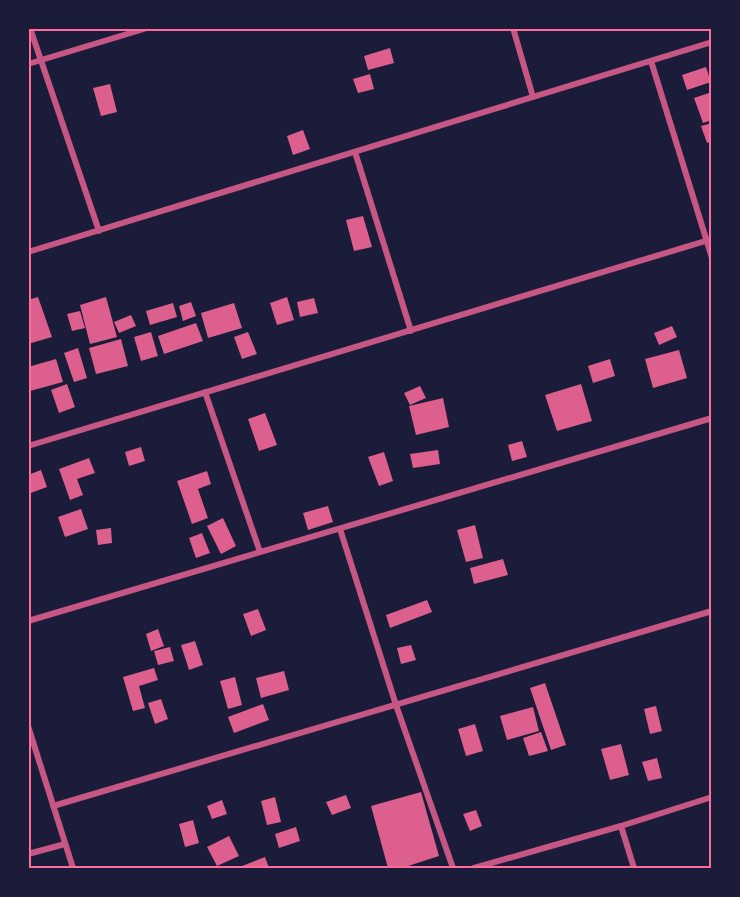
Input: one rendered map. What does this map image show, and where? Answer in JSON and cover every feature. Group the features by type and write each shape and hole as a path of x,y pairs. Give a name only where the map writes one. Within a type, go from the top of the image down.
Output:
{"street":[{"path":"30,28 99,231"},
{"path":"28,64 147,28"},
{"path":"513,28 533,97"},
{"path":"28,252 711,42"},
{"path":"651,61 709,240 711,258"},
{"path":"355,152 411,331"},
{"path":"28,446 709,240"},
{"path":"205,392 260,552"},
{"path":"28,621 711,418"},
{"path":"340,529 396,705 453,868"},
{"path":"53,806 711,611"},
{"path":"28,726 74,868"},
{"path":"474,868 488,866 711,797"},
{"path":"621,826 634,868"},
{"path":"28,854 65,844"}],"building":[{"path":"390,48 394,63 368,70 364,56"},
{"path":"706,67 711,82 687,90 682,75"},
{"path":"370,74 374,89 358,93 353,79"},
{"path":"110,84 117,112 101,116 93,88"},
{"path":"712,92 712,120 703,123 694,98"},
{"path":"712,123 712,141 707,143 701,126"},
{"path":"303,130 310,149 293,155 287,136"},
{"path":"363,216 372,247 354,251 346,220"},
{"path":"38,297 52,337 28,344 28,300"},
{"path":"106,297 117,337 90,344 80,305"},
{"path":"287,297 294,320 277,325 270,303"},
{"path":"314,298 318,313 300,317 297,302"},
{"path":"191,302 196,316 183,321 179,306"},
{"path":"173,303 177,317 150,325 146,311"},
{"path":"234,303 242,328 208,338 201,313"},
{"path":"80,311 85,328 72,331 67,314"},
{"path":"131,315 136,326 119,333 114,322"},
{"path":"196,323 203,341 164,354 158,336"},
{"path":"672,326 677,337 659,345 654,333"},
{"path":"151,332 158,356 141,361 134,337"},
{"path":"248,332 257,354 242,359 234,337"},
{"path":"121,339 128,366 96,374 89,348"},
{"path":"78,348 87,378 74,382 64,353"},
{"path":"679,350 687,378 653,388 645,359"},
{"path":"56,359 63,382 30,391 28,367"},
{"path":"610,359 615,376 593,383 588,366"},
{"path":"67,384 75,407 59,413 51,390"},
{"path":"581,384 592,421 557,431 545,395"},
{"path":"420,386 426,398 410,405 404,393"},
{"path":"443,398 449,427 416,435 409,406"},
{"path":"265,413 277,445 259,451 248,419"},
{"path":"522,441 527,457 512,461 508,445"},
{"path":"141,447 145,461 129,466 125,452"},
{"path":"438,450 440,464 413,468 410,454"},
{"path":"384,452 393,481 379,486 368,457"},
{"path":"89,458 95,473 77,479 83,495 70,500 59,469"},
{"path":"41,470 47,487 28,494 28,475"},
{"path":"207,471 211,484 198,489 208,518 192,524 177,481"},
{"path":"328,506 333,522 308,530 303,513"},
{"path":"81,509 88,529 65,537 58,517"},
{"path":"223,518 236,546 221,554 207,526"},
{"path":"475,525 483,558 466,562 457,530"},
{"path":"111,528 112,543 98,545 96,530"},
{"path":"202,533 210,553 196,558 189,538"},
{"path":"503,559 508,575 474,584 470,568"},
{"path":"427,600 432,612 390,628 386,615"},
{"path":"258,609 266,630 251,636 243,614"},
{"path":"158,629 164,646 151,651 146,634"},
{"path":"195,641 203,665 189,670 181,645"},
{"path":"411,645 416,660 401,664 397,648"},
{"path":"170,647 174,661 158,665 154,651"},
{"path":"154,668 158,680 139,686 145,708 133,711 123,677"},
{"path":"284,671 289,690 261,698 256,678"},
{"path":"235,677 242,705 228,709 220,681"},
{"path":"545,683 566,745 551,750 530,688"},
{"path":"161,699 168,719 155,724 148,703"},
{"path":"263,704 269,720 234,733 228,717"},
{"path":"656,706 662,731 650,734 644,709"},
{"path":"533,707 539,731 507,740 500,716"},
{"path":"475,724 483,751 466,756 458,729"},
{"path":"541,732 548,751 529,756 523,738"},
{"path":"621,744 629,775 610,780 601,749"},
{"path":"657,758 662,778 648,781 642,762"},
{"path":"421,792 439,856 402,868 388,868 371,806"},
{"path":"346,795 351,808 332,815 326,802"},
{"path":"275,797 281,822 267,825 261,801"},
{"path":"222,800 227,814 212,819 207,806"},
{"path":"476,810 482,826 470,831 463,814"},
{"path":"193,820 199,843 185,847 179,824"},
{"path":"296,827 300,841 279,848 275,834"},
{"path":"229,836 239,856 217,866 207,847"},
{"path":"265,857 269,868 237,868"}]}
